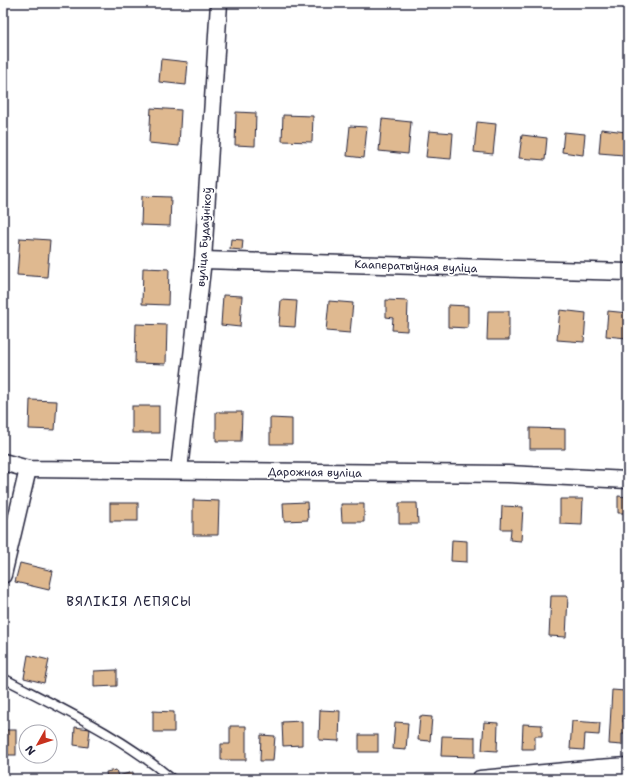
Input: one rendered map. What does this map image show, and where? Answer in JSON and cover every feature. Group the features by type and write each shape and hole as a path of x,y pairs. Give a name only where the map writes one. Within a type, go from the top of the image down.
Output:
{"street":[{"name":"вуліца Будаўнікоў","path":"178,470 203,260 219,3"},
{"name":"Кааператыўная вуліца","path":"203,260 628,272"},
{"name":"Дарожная вуліца","path":"3,462 28,468 508,474 628,480"},
{"path":"3,575 28,468"},
{"path":"480,779 628,766"}],"lane":[{"path":"3,678 94,725 151,761 172,779"}],"building":[{"path":"161,59 188,62 186,85 159,82"},
{"path":"151,108 181,110 179,146 149,143"},
{"path":"236,112 256,113 255,146 235,145"},
{"path":"283,115 313,116 312,142 282,141"},
{"path":"382,119 411,122 408,154 379,151"},
{"path":"477,122 496,124 493,154 474,152"},
{"path":"350,126 367,127 364,158 347,156"},
{"path":"601,129 626,132 624,155 599,153"},
{"path":"429,131 453,133 451,159 426,157"},
{"path":"564,132 585,134 583,155 562,152"},
{"path":"522,135 547,138 545,160 519,158"},
{"path":"142,196 171,197 170,226 141,225"},
{"path":"20,238 50,240 47,277 17,275"},
{"path":"231,239 243,240 242,250 230,249"},
{"path":"143,268 169,269 168,305 142,304"},
{"path":"223,295 242,296 240,327 221,325"},
{"path":"281,300 297,301 295,327 279,326"},
{"path":"386,300 408,301 407,331 392,330 393,318 386,317"},
{"path":"329,301 353,303 350,333 326,331"},
{"path":"448,305 468,306 468,328 448,327"},
{"path":"560,310 586,313 584,342 557,340"},
{"path":"488,311 509,311 509,340 487,340"},
{"path":"608,311 628,313 627,338 606,336"},
{"path":"136,324 167,325 166,364 135,363"},
{"path":"30,400 57,401 55,430 29,429"},
{"path":"132,406 159,406 159,433 132,433"},
{"path":"216,412 242,412 241,441 216,441"},
{"path":"270,418 292,419 292,444 270,444"},
{"path":"530,428 565,429 565,449 530,449"},
{"path":"618,496 628,497 628,513 618,513"},
{"path":"560,499 583,499 582,525 560,524"},
{"path":"193,500 219,501 218,535 193,535"},
{"path":"307,502 308,520 284,521 283,503"},
{"path":"110,503 138,503 138,521 110,521"},
{"path":"399,503 417,503 418,524 399,524"},
{"path":"341,504 364,504 364,522 342,522"},
{"path":"502,506 523,507 521,541 510,540 511,529 501,529"},
{"path":"452,540 467,541 467,562 451,561"},
{"path":"20,563 53,571 49,590 15,582"},
{"path":"551,596 568,596 566,637 549,636"},
{"path":"28,655 49,660 44,683 24,678"},
{"path":"117,670 117,686 94,687 94,671"},
{"path":"612,690 625,691 623,722 628,723 628,734 622,734 622,745 609,744"},
{"path":"320,710 340,711 339,741 319,740"},
{"path":"153,711 174,712 174,732 153,732"},
{"path":"420,716 432,717 430,741 418,740"},
{"path":"302,721 302,745 283,746 282,722"},
{"path":"572,721 600,723 599,735 585,734 584,750 570,749"},
{"path":"395,722 408,723 406,750 393,749"},
{"path":"484,722 498,723 497,751 482,750"},
{"path":"523,724 542,725 542,736 535,736 535,749 522,749"},
{"path":"230,726 246,726 246,760 221,760 221,744 230,744"},
{"path":"75,727 90,729 88,747 74,745"},
{"path":"3,730 16,730 16,755 3,755"},
{"path":"261,735 275,736 273,761 260,761"},
{"path":"359,735 378,735 378,752 359,752"},
{"path":"442,736 475,737 475,757 441,756"},
{"path":"116,770 118,776 133,772 134,779 107,779 106,772"}],"district":[{"name":"ВЯЛІКІЯ ЛЕПЯСЫ","path":"129,601"}]}
